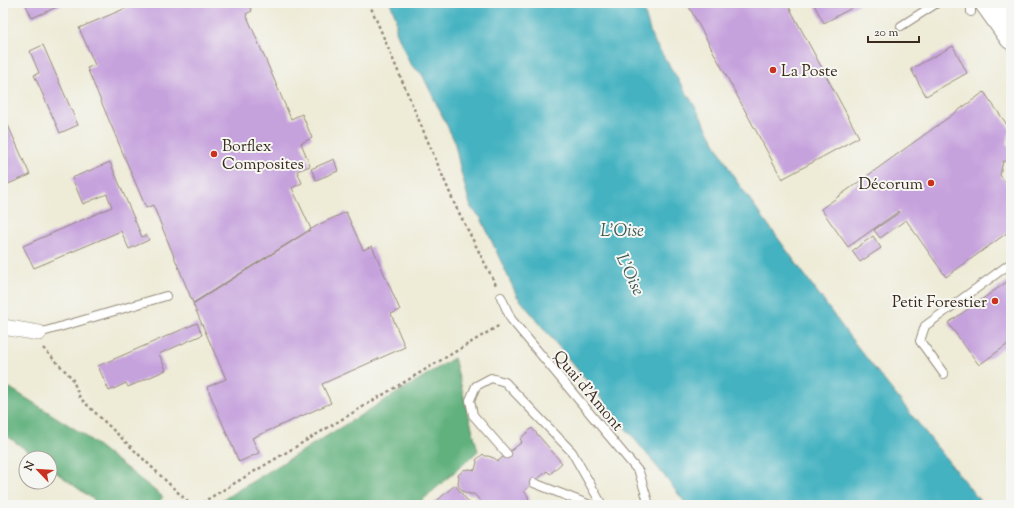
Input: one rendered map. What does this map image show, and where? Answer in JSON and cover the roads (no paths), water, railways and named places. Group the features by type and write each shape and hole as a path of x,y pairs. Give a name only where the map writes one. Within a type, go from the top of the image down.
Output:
{"main road":[{"path":"978,8 1008,18"}],"street":[{"path":"3,327 37,333"}],"lane":[{"path":"901,26 937,3"},
{"path":"971,3 978,8"},
{"path":"944,374 920,341 925,326 1011,263"},
{"path":"37,333 166,296"},
{"name":"Quai d'Amont","path":"502,297 511,319 639,472 649,505"},
{"path":"507,454 473,415 470,400 476,386 491,378 505,382 572,452 602,505"},
{"path":"534,483 590,505"}],"water":[{"name":"L’Oise","path":"390,3 642,3 652,38 693,103 735,179 849,336 983,505 687,505 517,296 481,218 471,208 454,140 422,74 410,64 396,31 396,17"}],"place":[{"name":"La Poste","path":"773,70"},
{"name":"Borflex Composites","path":"214,154"},
{"name":"Décorum","path":"931,183"},
{"name":"Petit Forestier","path":"995,301"}],"water label":[{"name":"L'Oise","path":"631,274"}]}
